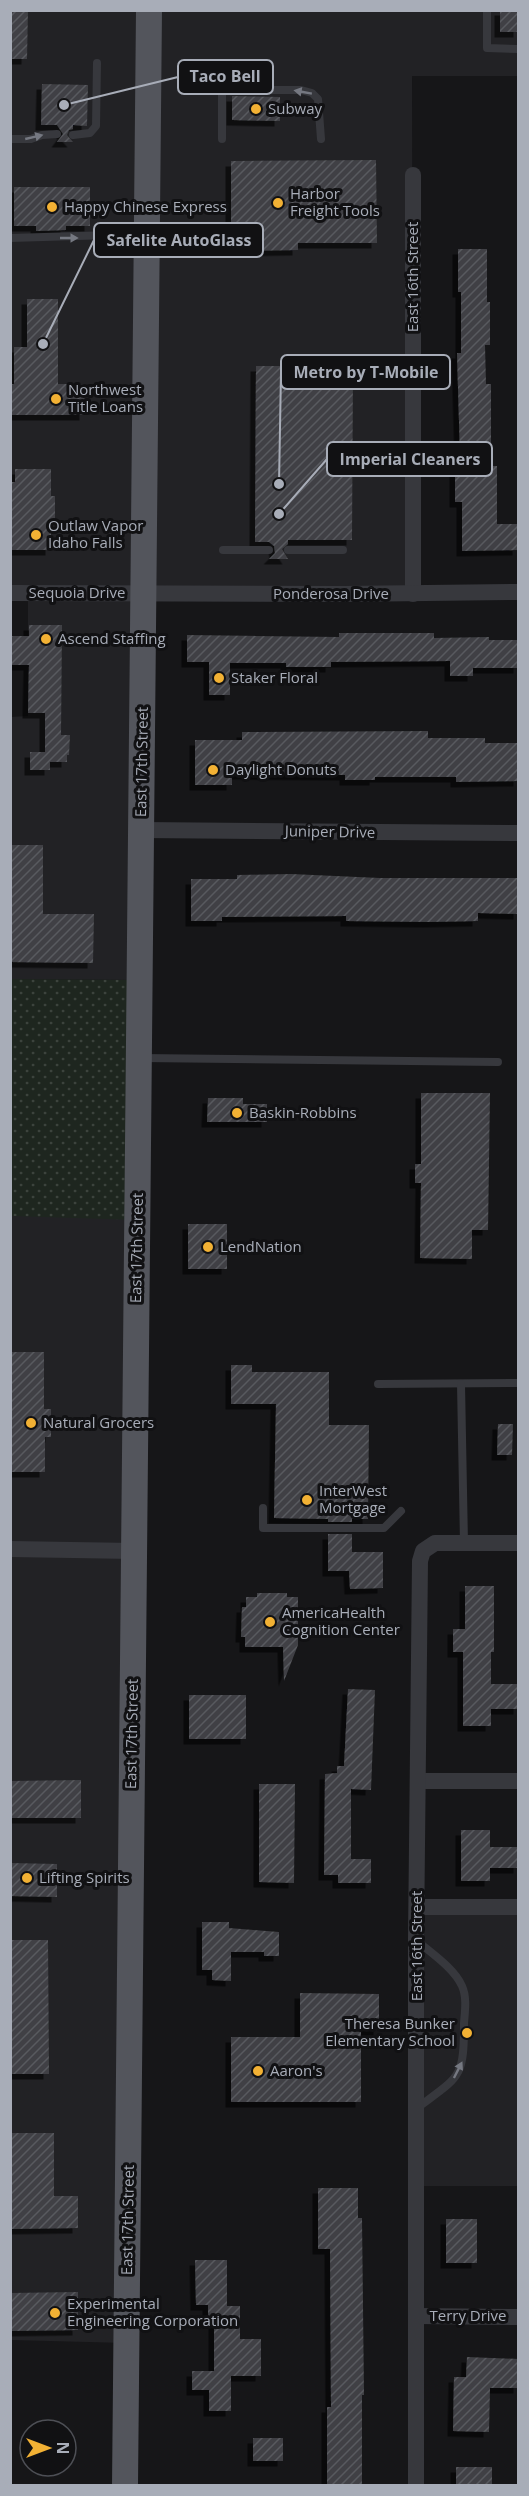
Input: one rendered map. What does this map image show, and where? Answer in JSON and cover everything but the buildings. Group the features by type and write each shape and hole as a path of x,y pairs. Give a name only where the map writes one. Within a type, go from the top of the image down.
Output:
{"main road":[{"name":"East 17th Street","path":"125,2486 150,10"}],"street":[{"name":"East 16th Street","path":"413,175 413,594"},
{"name":"Ponderosa Drive","path":"144,592 413,594 519,592"},
{"name":"Sequoia Drive","path":"10,593 144,592"},
{"name":"Juniper Drive","path":"141,830 519,833"},
{"name":"East 16th Street","path":"416,2486 416,1940 420,1561 423,1551 435,1543 464,1543"},
{"path":"464,1543 519,1543"},
{"path":"10,1549 134,1551"},
{"path":"418,1781 519,1781"},
{"path":"417,1907 519,1907"},
{"name":"Terry Drive","path":"417,2316 519,2317"}],"lane":[{"path":"487,10 487,48 519,49"},
{"path":"73,135 90,133 96,126 97,63"},
{"path":"222,139 222,90 302,90 312,93 318,99 321,139"},
{"path":"10,139 31,139 42,135 57,134"},
{"path":"10,238 147,234"},
{"path":"223,550 269,550"},
{"path":"288,550 343,550"},
{"path":"140,1058 498,1062"},
{"path":"378,1384 519,1383"},
{"path":"461,1384 464,1543"},
{"path":"263,1508 263,1528 384,1528 401,1511"},
{"path":"416,1940 447,1967 462,1985 465,1996 464,2057 460,2071 449,2084 416,2109"}],"shaded area":[{"path":"11,11 518,11 518,76 412,76 413,594 144,593 140,980 11,979 10,717 28,716 28,593 10,593"},
{"path":"11,979 140,980 137,1220 11,1216"},
{"path":"11,1213 137,1213 126,2343 11,2340"},
{"name":"Theresa Bunker Elementary School","path":"417,1907 518,1907 518,2186 417,2186"}],"place":[{"name":"Taco Bell","path":"64,105"},
{"name":"Subway","path":"256,109"},
{"name":"Harbor Freight Tools","path":"278,203"},
{"name":"Happy Chinese Express","path":"52,207"},
{"name":"Safelite AutoGlass","path":"43,344"},
{"name":"Northwest Title Loans","path":"56,399"},
{"name":"Metro by T-Mobile","path":"279,484"},
{"name":"Imperial Cleaners","path":"279,514"},
{"name":"Outlaw Vapor Idaho Falls","path":"36,535"},
{"name":"Ascend Staffing","path":"46,639"},
{"name":"Staker Floral","path":"219,678"},
{"name":"Daylight Donuts","path":"213,770"},
{"name":"Baskin-Robbins","path":"237,1113"},
{"name":"LendNation","path":"208,1247"},
{"name":"Natural Grocers","path":"31,1423"},
{"name":"InterWest Mortgage","path":"307,1500"},
{"name":"AmericaHealth Cognition Center","path":"270,1622"},
{"name":"Lifting Spirits","path":"27,1878"},
{"name":"Theresa Bunker Elementary School","path":"467,2033"},
{"name":"Aaron's","path":"258,2071"},
{"name":"Experimental Engineering Corporation","path":"55,2313"}]}
